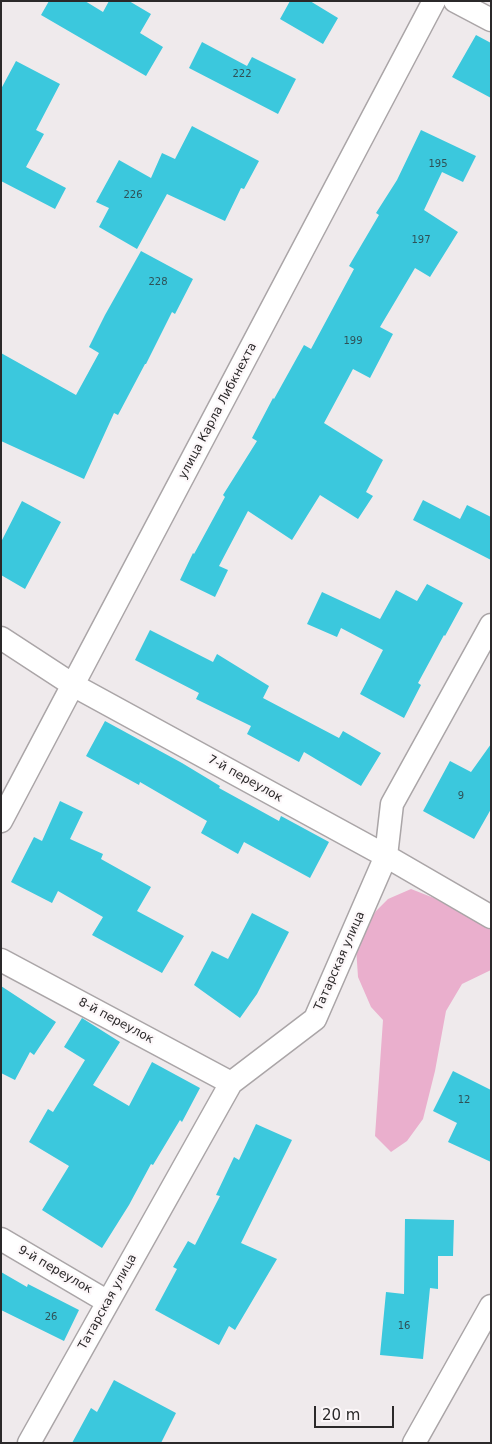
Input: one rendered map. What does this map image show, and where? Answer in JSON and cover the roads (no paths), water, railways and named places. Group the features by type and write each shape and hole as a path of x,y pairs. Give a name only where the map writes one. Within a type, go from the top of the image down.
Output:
{"street":[{"name":"улица Карла Либкнехта","path":"1,821 434,1"},
{"path":"455,1 491,20"},
{"name":"Татарская улица","path":"29,1443 231,1082 315,1019 386,856 392,804 491,625"},
{"name":"7-й переулок","path":"1,638 73,685 386,856 491,917"},
{"name":"8-й переулок","path":"1,960 231,1082"},
{"name":"9-й переулок","path":"1,1239 108,1302"},
{"path":"414,1443 491,1306"}]}
